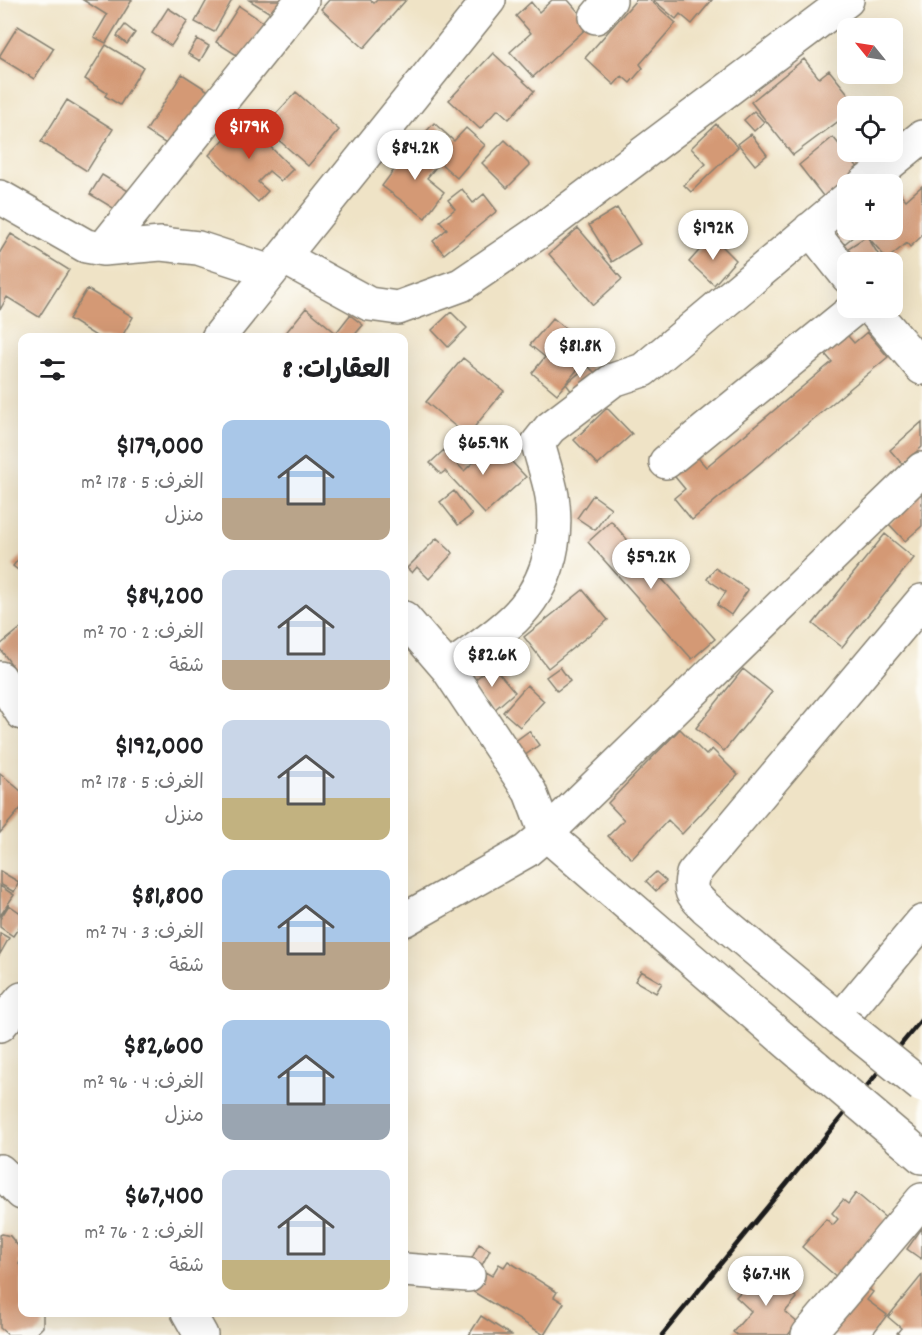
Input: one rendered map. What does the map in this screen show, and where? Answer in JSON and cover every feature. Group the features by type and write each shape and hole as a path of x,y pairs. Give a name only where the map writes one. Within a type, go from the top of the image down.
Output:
{"street":[{"path":"104,249 302,0"},
{"path":"222,333 489,0"},
{"path":"0,197 86,246 104,249 161,244 198,248 277,265 369,304 398,308 461,285 536,234 847,0"},
{"path":"876,174 922,137"},
{"path":"448,669 509,624 535,594 549,561 554,539 552,496 538,442 550,428 613,380 643,370 837,207"},
{"path":"810,229 837,263"},
{"path":"666,462 843,318"},
{"path":"880,318 922,368"},
{"path":"408,913 526,851 546,834 922,469"},
{"path":"922,601 693,874 689,885 693,895 706,908 922,1086"},
{"path":"408,623 448,669 530,792 546,834 912,1148"},
{"path":"0,678 18,707"},
{"path":"843,1022 922,922"},
{"path":"0,1025 18,1004"},
{"path":"0,1171 18,1189"},
{"path":"808,1335 922,1200"},
{"path":"408,1270 468,1275"},
{"path":"191,1317 201,1335"}],"building":[{"path":"83,0 132,0 106,43 94,37 107,15"},
{"path":"207,0 232,0 214,32 195,22"},
{"path":"249,0 291,0 280,19"},
{"path":"329,0 370,0 374,3 377,0 406,0 364,48 321,9"},
{"path":"552,0 568,0 590,25 533,77 510,52 531,33 516,16 531,2 539,12"},
{"path":"636,0 650,0 676,23 640,64 643,68 630,83 622,76 614,85 585,58"},
{"path":"653,0 712,0 692,24 680,14 676,19"},
{"path":"239,6 266,24 243,59 216,42"},
{"path":"168,8 188,21 171,46 152,33"},
{"path":"125,25 135,33 127,44 117,36"},
{"path":"18,26 54,48 34,79 0,58"},
{"path":"197,39 209,46 200,61 188,54"},
{"path":"106,45 143,67 120,105 105,96 107,93 85,79"},
{"path":"493,53 534,91 509,119 498,109 480,129 449,100"},
{"path":"804,59 819,78 829,70 837,80 837,84 840,84 850,96 837,96 837,122 793,155 751,102"},
{"path":"182,74 210,92 174,149 146,131"},
{"path":"296,92 339,130 308,166 264,127"},
{"path":"67,100 113,129 87,171 41,142"},
{"path":"754,111 764,122 754,131 744,120"},
{"path":"243,120 293,169 281,181 269,171 258,182 268,191 258,202 209,155"},
{"path":"434,123 454,141 466,128 485,145 457,178 417,142"},
{"path":"716,124 738,147 691,192 684,185 706,164 691,148"},
{"path":"751,134 767,155 755,165 738,144"},
{"path":"833,137 837,142 837,162 854,162 863,174 837,174 837,199 830,205 799,165"},
{"path":"505,140 530,165 507,188 482,163"},
{"path":"414,143 439,163 427,178 444,192 425,218 382,186"},
{"path":"102,175 130,192 118,211 90,194"},
{"path":"922,186 922,236 910,247 907,243 896,252 881,252 871,240 903,240 903,197 906,200"},
{"path":"462,189 473,203 484,194 497,211 444,254 433,241 447,229 440,221 455,209 448,200"},
{"path":"617,208 640,244 612,262 589,225"},
{"path":"578,228 622,279 593,305 549,254"},
{"path":"11,234 69,270 39,317 7,297 0,310 0,252"},
{"path":"837,234 837,240 849,240 836,251 828,242"},
{"path":"712,236 736,260 714,285 689,262"},
{"path":"861,240 869,240 877,252 842,252"},
{"path":"87,289 133,317 124,333 91,333 69,319"},
{"path":"306,308 336,333 286,333"},
{"path":"451,312 467,328 448,347 432,330"},
{"path":"350,315 363,325 356,333 336,333"},
{"path":"553,318 593,351 557,394 532,373 545,357 530,345"},
{"path":"842,329 854,343 867,332 888,357 692,520 674,498 685,489 671,472 694,453 706,467 832,362 819,347"},
{"path":"463,358 504,391 467,436 426,402"},
{"path":"588,366 595,373 572,392 566,384"},
{"path":"607,408 632,434 598,465 574,440"},
{"path":"922,422 922,447 902,464 890,450"},
{"path":"494,443 526,477 485,514 445,471 441,474 430,463 444,450 464,471"},
{"path":"454,491 472,515 458,525 440,502"},
{"path":"922,493 922,526 905,541 889,524"},
{"path":"593,495 611,508 595,530 577,518"},
{"path":"611,521 715,639 692,659 588,542"},
{"path":"885,534 914,558 842,647 813,624"},
{"path":"437,538 453,553 429,579 417,567 412,573 408,567"},
{"path":"18,559 18,570 13,566"},
{"path":"715,568 748,590 731,615 717,605 726,592 707,579"},
{"path":"583,590 608,620 548,668 524,637"},
{"path":"18,630 18,694 4,676 14,668 0,649 0,645"},
{"path":"492,665 515,692 493,711 470,684"},
{"path":"560,667 570,681 557,691 546,677"},
{"path":"743,669 772,692 724,751 696,728"},
{"path":"527,685 544,701 520,727 503,712"},
{"path":"680,729 706,755 712,749 738,775 682,834 668,820 632,859 608,836 624,820 608,803"},
{"path":"529,731 539,745 524,756 514,742"},
{"path":"0,773 18,789 18,812 0,833"},
{"path":"0,871 18,881 14,892 0,884"},
{"path":"656,872 666,881 656,891 646,881"},
{"path":"0,886 14,895 0,916"},
{"path":"9,905 18,911 18,929 13,936 0,927 0,919"},
{"path":"0,933 9,938 0,954"},
{"path":"641,971 662,983 656,993 635,981"},
{"path":"856,1193 887,1219 838,1278 802,1247 826,1219 833,1225 838,1219 832,1213 843,1200 848,1204"},
{"path":"922,1228 922,1257 921,1259 907,1249"},
{"path":"0,1235 10,1236 18,1246 18,1317 43,1317 43,1327 35,1335 8,1335 0,1328"},
{"path":"479,1244 490,1250 481,1267 470,1262"},
{"path":"508,1261 557,1292 554,1297 564,1303 544,1335 472,1291 485,1272 492,1276 499,1264 504,1267"},
{"path":"762,1267 797,1298 785,1312 798,1323 788,1335 737,1335 733,1332 751,1311 736,1297"},
{"path":"922,1275 922,1335 900,1335 897,1333 901,1328 888,1317"},
{"path":"863,1285 873,1292 867,1300 887,1315 872,1335 824,1335"},
{"path":"481,1316 511,1335 469,1335"}],"railway":[{"path":"662,1335 922,1019"}]}
